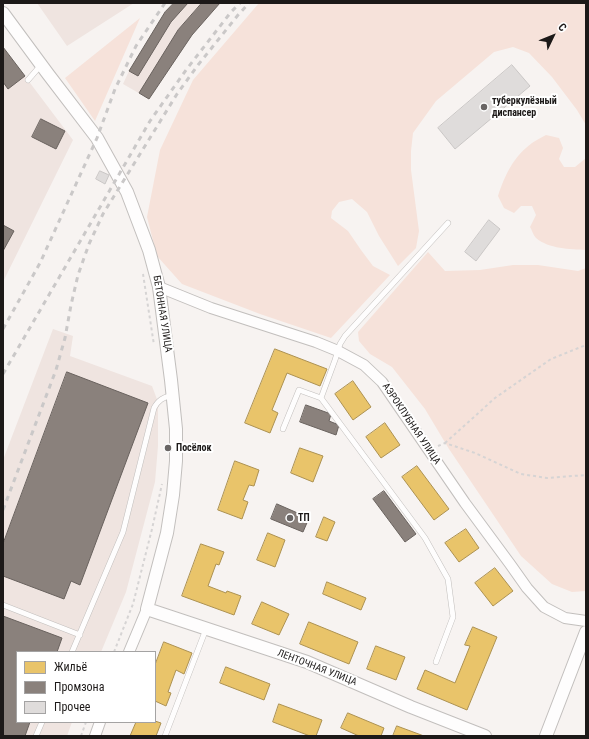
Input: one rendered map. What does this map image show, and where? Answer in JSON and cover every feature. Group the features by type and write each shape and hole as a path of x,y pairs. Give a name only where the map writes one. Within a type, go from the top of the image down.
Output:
{"street":[{"name":"БЕТОННАЯ УЛИЦА","path":"3,13 97,138 127,192 149,250 160,287 173,395 176,429 176,461 167,534 147,609 129,651"},
{"name":"АЭРОКЛУБНАЯ УЛИЦА","path":"160,287 211,308 316,342 338,351 364,365 382,382 465,503 527,588 544,607 565,618 586,621"},
{"name":"ЛЕНТОЧНАЯ УЛИЦА","path":"147,609 307,662 411,707 485,736"},
{"path":"546,736 586,632"},
{"path":"95,736 100,723"}],"lane":[{"path":"28,80 41,65"},
{"path":"321,398 340,344 345,336 448,223"},
{"path":"283,429 300,390 321,398 425,538 448,579 453,617 436,662"},
{"path":"72,651 123,532 154,408 163,398 173,395"},
{"path":"3,605 80,635"},
{"path":"165,736 206,629"},
{"path":"36,736 42,723"}],"path":[{"path":"142,269 155,351"},
{"path":"428,449 445,444 501,393 551,359 586,345"},
{"path":"445,444 475,453 522,474 547,478 586,475"},
{"path":"114,651 133,604 163,479"},
{"path":"81,736 86,723"}],"shaded area":[{"path":"37,3 134,3 67,46"},
{"path":"174,3 220,3 192,35 149,99 123,84 129,71 165,12"},
{"path":"259,3 586,3 586,125 577,110 552,77 529,53 513,47 494,52 436,101 413,133 411,170 419,231 416,248 398,266 379,236 367,212 352,199 339,202 332,211 331,218 348,231 373,266 390,275 331,338 260,314 182,284 157,256 147,217 160,150 193,80"},
{"path":"140,18 95,121 65,78"},
{"path":"3,47 73,140 3,282"},
{"path":"546,135 559,138 563,148 559,159 564,167 575,167 586,158 586,250 560,248 541,242 535,237 530,227 536,215 532,206 521,206 514,213 504,208 498,196 510,167 515,160 525,148"},
{"path":"428,252 445,271 480,270 513,265 538,265 578,271 586,268 586,591 572,592 552,584 521,556 449,449 425,409 392,367 370,354 359,341 358,332"},
{"path":"53,329 73,336 70,356 152,386 158,402 158,446 155,482 126,592 101,651 16,651 16,723 72,723 67,736 3,736 3,460"}],"building: Жильё":[{"path":"275,349 327,369 320,386 287,373 272,410 278,413 270,433 245,423"},
{"path":"353,381 371,407 353,420 335,394"},
{"path":"385,423 400,445 381,458 366,437"},
{"path":"300,448 323,456 313,482 291,473"},
{"path":"235,461 259,470 254,486 249,485 243,500 248,502 242,519 218,510"},
{"path":"417,466 449,509 434,520 402,477"},
{"path":"324,517 335,522 327,541 316,537"},
{"path":"466,529 479,548 459,562 445,543"},
{"path":"268,533 285,540 275,567 257,560"},
{"path":"201,544 224,552 219,565 216,564 208,586 226,593 227,591 241,596 234,615 182,596"},
{"path":"495,568 513,591 493,606 475,583"},
{"path":"327,582 366,598 361,610 323,594"},
{"path":"262,602 289,614 279,635 252,624"},
{"path":"309,622 358,642 349,664 300,644"},
{"path":"473,627 497,637 467,710 417,689 425,670 455,683 470,646 465,645"},
{"path":"164,642 192,653 184,674 176,670 168,692 171,693 166,706 156,701 156,662"},
{"path":"376,646 405,657 396,680 367,669"},
{"path":"226,667 270,684 264,700 220,683"},
{"path":"279,704 322,720 316,736 310,736 273,722"},
{"path":"348,713 384,728 381,736 359,736 341,728"},
{"path":"156,721 161,723 156,736 130,736 136,723 156,723"},
{"path":"397,726 424,736 393,736"}],"building: Промзона":[{"path":"174,3 188,3 171,22 138,76 129,71 165,12"},
{"path":"202,3 220,3 192,35 149,99 139,93 178,30"},
{"path":"3,47 25,76 8,89 3,82"},
{"path":"41,119 65,131 56,149 32,137"},
{"path":"3,225 14,231 3,251"},
{"path":"67,372 148,403 80,585 71,581 64,599 3,576 3,544"},
{"path":"306,405 331,414 329,421 339,425 336,435 300,422"},
{"path":"384,491 416,534 405,542 373,499"},
{"name":"ТП","path":"277,504 309,518 303,532 271,519"},
{"path":"3,616 62,638 57,651 16,651 16,723 30,723 25,736 3,736"}],"building: Прочее":[{"name":"туберкулёзный диспансер","path":"512,65 530,86 455,149 438,128"},
{"path":"100,171 109,175 105,184 96,179"},
{"path":"489,220 500,229 476,261 465,252"}],"railway":[{"path":"3,329 40,263 97,138 115,89 136,46 165,3"},
{"path":"3,374 150,121 186,70 231,12 240,3"},
{"path":"3,510 56,370 65,338 78,275 89,244 103,214 177,94 198,65 249,3"}],"place":[{"name":"туберкулёзный диспансер","path":"484,107"},
{"name":"Посёлок","path":"168,448"},
{"name":"ТП","path":"290,518"}]}
